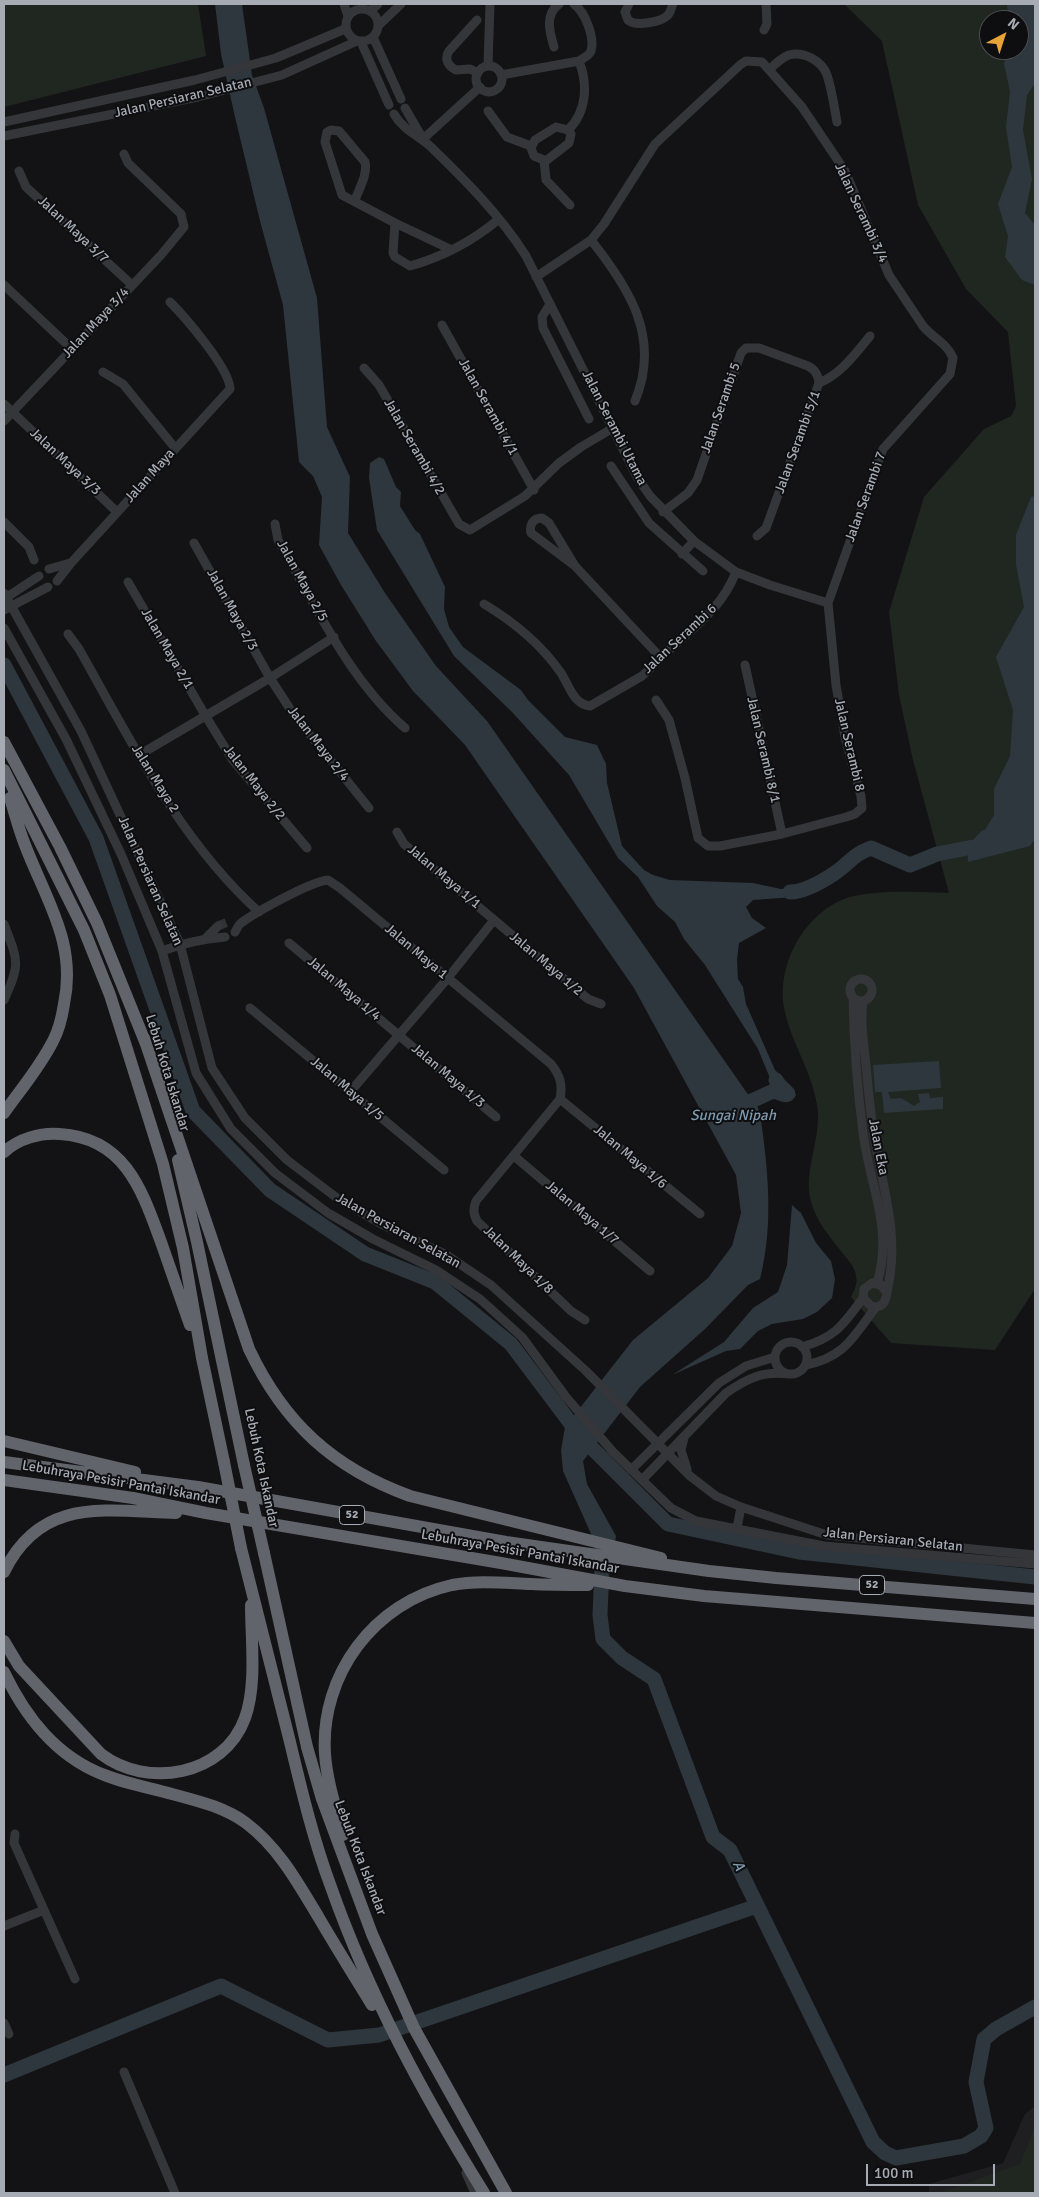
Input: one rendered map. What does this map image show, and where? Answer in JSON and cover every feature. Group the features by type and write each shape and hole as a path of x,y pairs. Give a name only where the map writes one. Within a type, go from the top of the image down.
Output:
{"highway":[{"name":"Lebuh Kota Iskandar","path":"4,742 97,923 144,1038 177,1158 197,1242 244,1465 307,1747 322,1798 372,1934 414,2028 506,2193"},
{"path":"4,770 84,930 110,995 163,1164 183,1248 202,1358 241,1548 305,1803 330,1885 374,1993 418,2082"},
{"path":"4,777 24,845 53,909 63,937 68,967 66,993 54,1039 40,1065 4,1113"},
{"path":"144,1038 249,1349 270,1389 300,1428 321,1447 347,1466 373,1481 410,1496 610,1544 709,1571"},
{"path":"4,1152 35,1136 70,1134 100,1145 122,1162 131,1173 147,1203 202,1358"},
{"path":"4,1441 198,1487"},
{"name":"Lebuhraya Pesisir Pantai Iskandar","path":"4,1462 198,1487 506,1542 709,1571 1035,1599"},
{"name":"Lebuhraya Pesisir Pantai Iskandar","path":"4,1480 106,1493 206,1513 501,1562 625,1586 704,1596 1035,1623"},
{"path":"4,1572 18,1549 30,1535 55,1518 68,1514 98,1511 206,1513"},
{"path":"372,1934 328,1784 325,1755 326,1723 333,1693 344,1667 357,1646 376,1624 398,1608 420,1596 452,1585 483,1582 625,1586"},
{"path":"4,1641 19,1666 92,1746 108,1760 124,1768 148,1774 184,1772 208,1761 223,1750 236,1735 245,1718 251,1690 251,1587"},
{"path":"4,1672 24,1710 55,1746 70,1757 107,1776 202,1802 226,1811 262,1836 277,1852 484,2193"}],"street":[{"path":"344,4 348,16 345,29 350,36 359,41 389,105"},
{"path":"348,16 354,10 378,4"},
{"path":"400,99 373,37 378,26 401,4"},
{"path":"488,66 490,4"},
{"path":"554,47 549,23 552,10 558,4"},
{"path":"501,75 579,61 591,50 591,36 582,14 574,4"},
{"path":"629,4 625,12 628,19 632,22 651,24 670,14 673,4"},
{"path":"764,30 767,24 766,4"},
{"path":"364,8 376,17 378,26"},
{"path":"477,20 449,51 447,59 449,66 456,70 470,69 478,73"},
{"name":"Jalan Persiaran Selatan","path":"4,122 195,80 276,58 345,29"},
{"name":"Jalan Persiaran Selatan","path":"4,136 198,97 282,75 359,41 373,37"},
{"path":"536,277 591,240 604,224 655,144 746,61 762,62 770,69 789,55 798,54 814,60 822,66 827,74 837,122"},
{"path":"568,130 577,121 584,104 583,72 579,61"},
{"path":"484,67 496,68 501,75 501,83 496,89 488,92 480,87 476,81 478,73 484,67"},
{"name":"Jalan Serambi 3/4","path":"770,69 802,107 844,172 889,275 929,334"},
{"path":"423,139 480,87"},
{"name":"Jalan Serambi Utama","path":"405,108 423,139 472,187 514,236 637,477 663,512 694,540 736,572 828,603"},
{"path":"488,111 507,137 531,146"},
{"name":"Jalan Serambi Utama","path":"394,114 406,130 423,139"},
{"path":"559,126 568,130 571,134 569,143 548,160 534,156 531,146 535,140 552,128 559,126"},
{"path":"355,200 366,166 344,136 339,131 331,130 327,132 325,142 342,194 395,223 452,250"},
{"name":"Jalan Maya 3/4","path":"4,421 181,232 184,223 181,214 128,163 124,154"},
{"path":"544,160 546,180 570,205"},
{"name":"Jalan Maya 3/7","path":"19,171 26,187 132,285"},
{"path":"395,223 393,253 406,265 414,265 452,250 487,230 500,219"},
{"path":"591,240 610,265 631,299 643,330 645,348 644,372 642,384 635,401"},
{"path":"4,285 72,349"},
{"name":"Jalan Maya","path":"57,581 71,563 230,389 227,375 182,314 170,302"},
{"name":"Jalan Serambi Utama","path":"550,304 542,317 543,328 589,419"},
{"name":"Jalan Serambi 4/1","path":"442,325 534,490"},
{"name":"Jalan Serambi 7","path":"828,603 883,449 950,374 953,358 950,351 945,344 929,334"},
{"name":"Jalan Serambi 5/1","path":"757,536 766,528 819,383 831,378 850,360 870,336"},
{"name":"Jalan Serambi 5","path":"663,512 688,493 697,480 737,359 746,348 759,348 808,366 818,376 819,383"},
{"name":"Jalan Serambi 4/2","path":"364,368 379,385 454,517 463,528 470,530 476,527 534,490"},
{"path":"103,372 123,384 175,448"},
{"path":"574,388 588,379"},
{"name":"Jalan Maya 3/3","path":"4,404 117,512"},
{"path":"534,490 559,463 613,428"},
{"name":"Jalan Serambi Utama","path":"611,466 649,523 703,571"},
{"path":"624,487 637,477"},
{"path":"575,566 549,523 542,518 534,520 531,525 531,533 575,566 661,658"},
{"path":"4,522 29,547 34,560"},
{"name":"Jalan Maya 2/5","path":"275,524 278,540 353,669 392,717 405,728"},
{"path":"682,554 694,540"},
{"name":"Jalan Maya 2/3","path":"194,543 270,678"},
{"path":"49,569 71,563"},
{"name":"Jalan Serambi 6","path":"484,604 509,619 537,644 561,673 576,699 584,705 595,704 642,676 718,605 729,590 736,572"},
{"path":"6,601 39,576"},
{"name":"Jalan Maya 2/1","path":"128,582 205,716"},
{"path":"6,601 48,587"},
{"name":"Jalan Persiaran Selatan","path":"6,601 81,731 180,944 212,1068 245,1118 287,1160 337,1198 382,1224 445,1254 491,1285 586,1371 690,1476 716,1496 741,1507 827,1535 1035,1555"},
{"name":"Jalan Serambi 8","path":"656,700 669,720 685,778 698,838 701,842 708,846 720,846 782,834 855,814 862,808 861,796 845,737 836,685 828,603"},
{"name":"Jalan Persiaran Selatan","path":"4,628 66,739 121,854 162,952 196,1073 212,1101 232,1129 275,1173 328,1213 374,1239 436,1270 480,1299 522,1337 566,1397 631,1470 671,1508 696,1521 824,1546 1035,1564"},
{"name":"Jalan Maya 2","path":"68,634 79,649 139,755 186,829 218,870 259,912"},
{"path":"139,755 334,638"},
{"name":"Jalan Serambi 8/1","path":"744,665 782,834"},
{"name":"Jalan Maya 2/4","path":"270,678 294,715 369,808"},
{"name":"Jalan Maya 2/2","path":"205,716 232,759 306,848"},
{"name":"Jalan Maya 1/1","path":"397,832 404,844 494,920"},
{"name":"Jalan Maya 1","path":"235,932 240,924 259,912 312,884 328,880 551,1064 557,1071 560,1081 560,1099"},
{"path":"350,1092 447,979 494,920"},
{"name":"Jalan Maya 1/2","path":"494,920 588,999 601,1004"},
{"path":"230,922 240,924"},
{"path":"4,924 15,952 17,964 15,976 4,1000"},
{"path":"206,938 218,926"},
{"path":"162,952 180,944 206,938 225,937"},
{"name":"Jalan Maya 1/4","path":"289,943 399,1035"},
{"name":"Jalan Eka","path":"642,1480 726,1393 738,1385 763,1374 799,1372 806,1365 824,1361 842,1350 876,1308 885,1303 892,1256 892,1235 888,1199 873,1130 862,1023 862,1001 870,996 872,992 870,984 864,978 852,982 849,990 853,998 863,1134 882,1221 881,1271 877,1283"},
{"path":"853,998 862,1001"},
{"name":"Jalan Maya 1/5","path":"250,1008 444,1170"},
{"name":"Jalan Maya 1/3","path":"399,1035 496,1116"},
{"name":"Jalan Maya 1/8","path":"560,1099 476,1201 473,1208 477,1221 565,1305 585,1320"},
{"name":"Jalan Maya 1/6","path":"560,1099 700,1214"},
{"name":"Jalan Maya 1/7","path":"514,1156 650,1271"},
{"path":"802,1347 819,1342 836,1332 863,1298 864,1289 868,1285 877,1283 882,1285 887,1293"},
{"path":"863,1298 868,1305 876,1308"},
{"path":"789,1374 779,1368 775,1357 778,1349 786,1343 794,1343 802,1347 806,1352 806,1365"},
{"path":"631,1470 719,1383 731,1374 758,1361 775,1357"},
{"path":"640,1426 655,1432 662,1432 678,1424"},
{"path":"687,1433 683,1441 682,1457 690,1476"},
{"path":"737,1528 741,1507"},
{"path":"15,1834 14,1843 75,1979"},
{"path":"4,1926 44,1910"},
{"path":"4,2023 9,2034"},
{"path":"124,2072 176,2193"},
{"path":"447,2130 475,2193"}],"shaded area":[{"path":"4,4 198,4 206,56 4,107"},
{"path":"844,4 1035,4 1035,1289 995,1350 891,1343 851,1297 856,1282 854,1269 817,1218 809,1193 810,1168 817,1130 817,1105 811,1081 788,1024 783,995 788,961 795,945 804,931 829,907 844,899 868,894 896,892 949,893 913,760 899,695 889,612 924,497 984,429 1011,416 1016,406 1008,332 966,289 918,205 882,41"},
{"path":"1035,2106 1035,2193 929,2193 929,2184 1003,2163 1025,2114"},
{"path":"1035,2127 1035,2193 940,2193 1020,2164"}],"water":[{"name":"Sungai Nipah","path":"215,4 242,4 252,75 264,108 317,298 327,427 350,477 348,533 385,593 436,666 487,721 747,1093 755,1100 760,1113 767,1176 768,1217 767,1238 760,1279 748,1285 705,1329 640,1387 583,1461 587,1484 616,1536 615,1542 592,1536 563,1471 561,1450 565,1427 633,1340 708,1278 732,1246 741,1213 736,1175 634,988 465,745 413,691 376,641 341,585 319,545 322,497 313,476 299,462 283,305 260,221 235,117 221,54"},
{"path":"1007,4 1035,4 1035,83 1027,95 1023,130 1032,179 1025,213 1035,225 1035,285 1022,280 1005,257 1008,236 998,204 1012,167 1006,127 1010,92 1004,63 1005,60 1029,60 1029,10 1008,10"},
{"path":"379,457 384,459 396,487 401,492 400,506 415,530 420,534 445,587 444,609 449,627 463,647 521,690 528,700 565,737 597,745 606,764 607,783 622,846 644,870 670,880 753,883 781,889 808,887 795,897 753,900 746,907 752,918 766,928 739,943 737,960 738,979 743,987 746,1004 775,1070 794,1089 796,1095 791,1101 782,1102 772,1098 768,1089 772,1083 758,1049 705,965 684,939 675,922 657,906 638,877 618,858 569,775 512,712 454,656 377,530 369,478 370,463"},
{"path":"1035,496 1035,839 1030,846 968,862 968,851 980,838 994,815 994,789 1010,756 1013,710 996,657 1024,607 1016,564 1016,535 1031,497"},
{"path":"939,1061 941,1088 888,1092 891,1099 901,1098 914,1106 920,1102 918,1094 929,1093 930,1098 943,1097 943,1109 884,1113 882,1092 875,1092 873,1065"},
{"path":"792,1205 801,1213 816,1243 831,1261 835,1279 832,1298 817,1312 803,1319 772,1324 758,1331 740,1349 726,1351 672,1375 724,1342 753,1308 778,1292 787,1265"}],"waterway":[{"path":"4,665 96,838 193,1111 270,1190 365,1254 435,1282 511,1344 581,1437 668,1524 799,1552 1035,1577"},
{"path":"790,892 819,883 859,853 871,848 910,865 937,854 978,846 986,837"},
{"path":"736,1108 780,1088 776,1080"},
{"name":"A","path":"603,1543 600,1615 603,1639 622,1658 654,1679 713,1837 730,1850 873,2142 885,2153 896,2158 964,2146 981,2136 986,2128 976,2082 984,2039 996,2029 1035,2007"},
{"path":"4,2075 221,1986 328,2040 379,2035 757,1906"}],"tunnel":[{"path":"218,926 230,921"}]}
